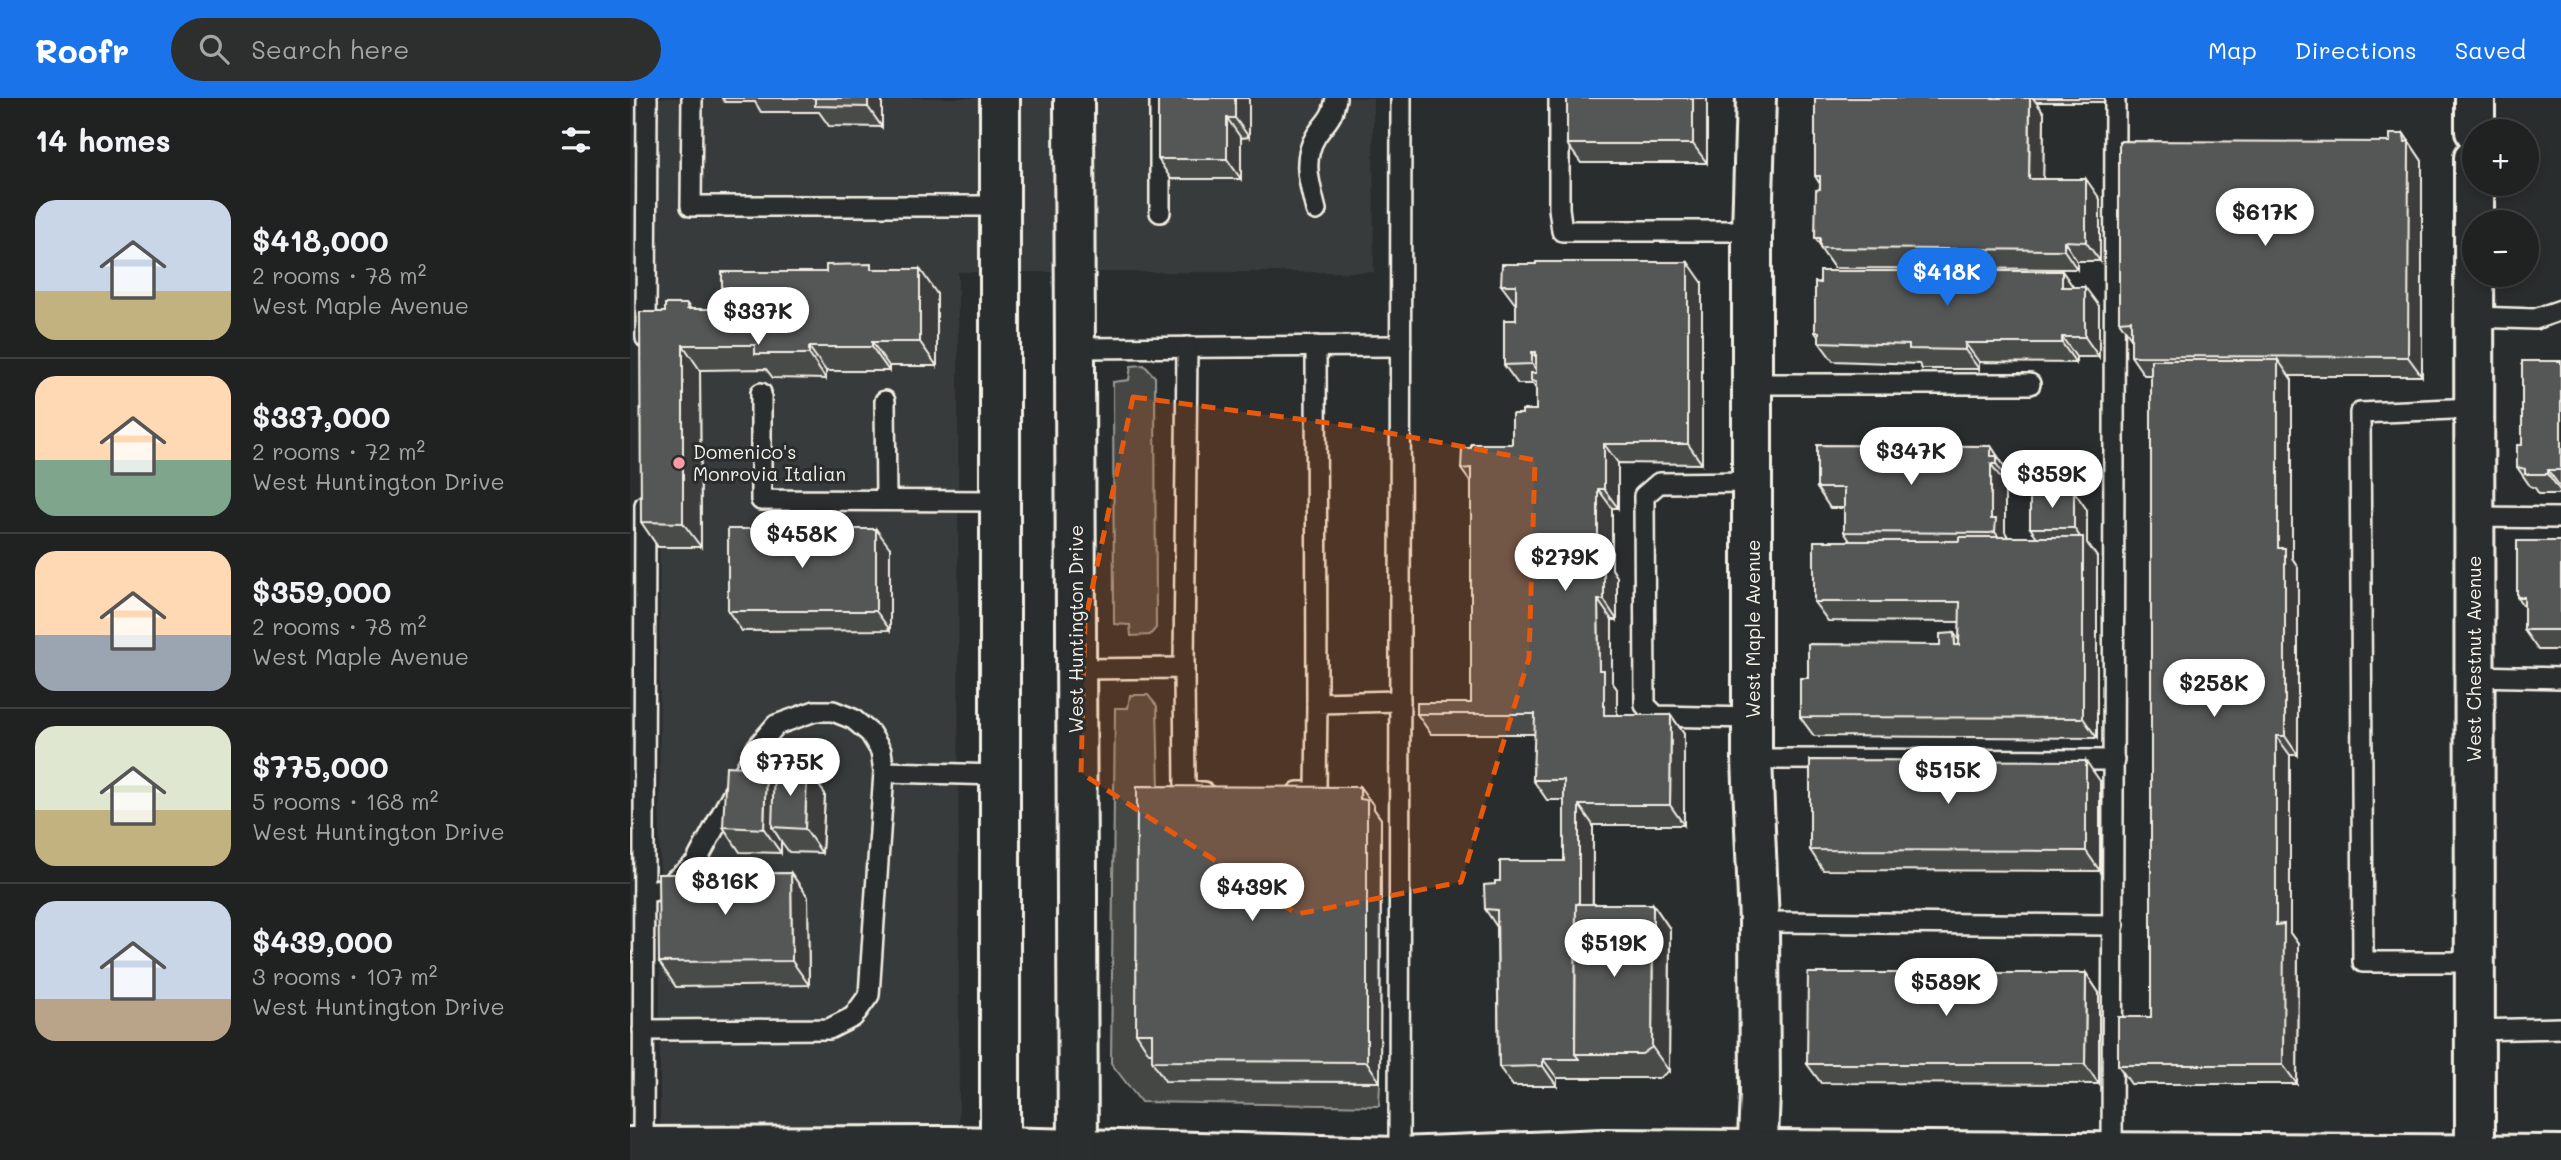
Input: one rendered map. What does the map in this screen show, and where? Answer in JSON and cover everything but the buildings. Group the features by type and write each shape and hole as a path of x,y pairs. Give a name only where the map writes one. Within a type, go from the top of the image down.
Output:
{"street":[{"path":"1000,98 1000,1153"},
{"name":"West Huntington Drive","path":"1074,98 1078,1155"},
{"name":"West Maple Avenue","path":"1756,98 1752,231 1752,759 1759,922 1760,1094 1757,1156"},
{"path":"2474,119 2475,98"},
{"name":"West Chestnut Avenue","path":"2474,196 2475,1156"},
{"path":"639,1151 720,1154 1000,1153 1399,1157 2561,1155"}],"lane":[{"path":"646,363 647,98"},
{"path":"692,98 691,206 1000,206"},
{"path":"1160,98 1160,212"},
{"path":"1316,211 1307,173 1308,151 1333,115 1336,98"},
{"path":"1399,1157 1401,98"},
{"path":"1559,98 1559,208 1562,231 1752,231"},
{"path":"2112,1156 2115,98"},
{"path":"2474,317 2535,319 2561,310"},
{"path":"1277,792 1316,792 1316,346"},
{"path":"1074,348 1401,346"},
{"path":"1187,347 1185,792 1224,792"},
{"path":"1753,384 2030,384"},
{"path":"761,393 761,500 1000,501"},
{"path":"885,401 886,500"},
{"path":"2473,962 2363,962 2360,413 2474,408"},
{"path":"1753,482 1658,483 1644,496 1645,705 1656,716 1753,718"},
{"path":"639,1151 643,1030 645,488"},
{"path":"2474,517 2561,518"},
{"path":"1077,669 1184,668"},
{"path":"2474,676 2561,678"},
{"path":"1317,703 1400,701"},
{"path":"643,1030 829,1029 853,1017 869,996 884,772 881,751 870,733 853,719 832,711 815,711 776,725 758,746 695,864 664,888 644,893"},
{"path":"1752,759 2114,760"},
{"path":"884,772 1000,775"},
{"path":"1759,922 2114,925"},
{"path":"2473,1030 2561,1028"}],"highlighted area":[{"path":"1133,397 1351,426 1535,460 1529,658 1461,882 1297,914 1081,773 1085,622"}],"shaded area":[{"path":"659,98 1373,98 1374,272 958,272 959,1160 660,1160"},
{"path":"1144,365 1155,377 1156,628 1150,635 1131,636 1130,625 1114,624 1113,382 1129,380 1131,366"},
{"path":"1130,695 1148,695 1157,706 1166,1081 1380,1082 1379,1106 1141,1102 1111,1063 1115,708 1128,708"}],"place":[{"name":"Domenico's Monrovia Italian","path":"679,463"}]}
